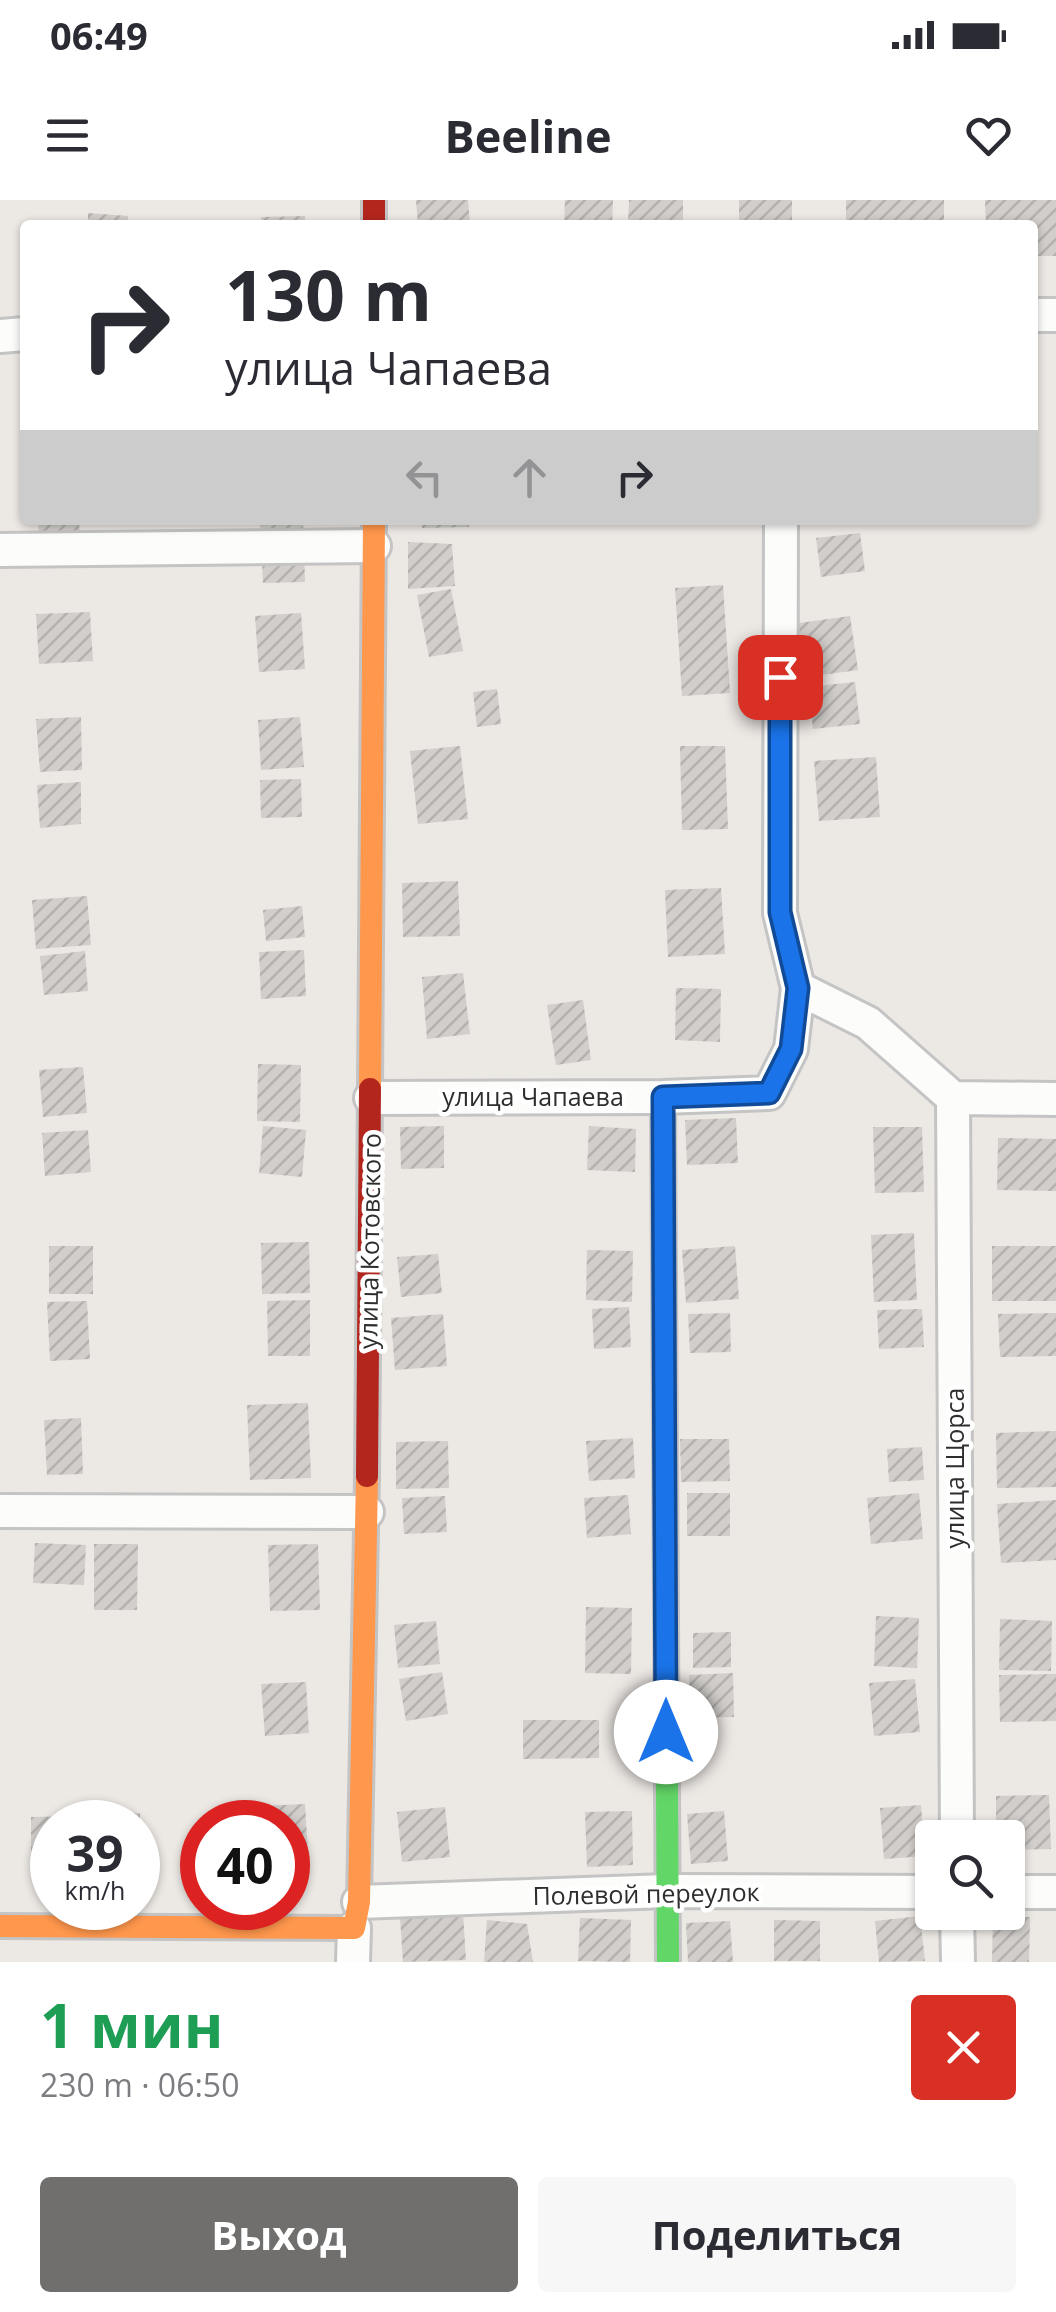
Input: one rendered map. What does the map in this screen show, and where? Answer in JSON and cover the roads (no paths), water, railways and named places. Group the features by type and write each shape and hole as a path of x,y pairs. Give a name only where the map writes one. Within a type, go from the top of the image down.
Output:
{"street":[{"path":"781,525 780,912 798,988 868,1023 953,1098 1056,1100"},
{"path":"0,550 374,533"},
{"name":"улица Котовского","path":"353,1962 367,1512 374,533"},
{"name":"улица Чапаева","path":"371,1098 769,1093 791,1049 798,988"},
{"path":"663,1097 668,1962"},
{"name":"улица Щорса","path":"953,1098 957,1820"},
{"path":"0,1511 367,1512"},
{"name":"Полевой переулок","path":"0,1926 356,1915 667,1891 915,1892"},
{"path":"1025,1892 1056,1892"},
{"path":"957,1930 958,1962"}]}
